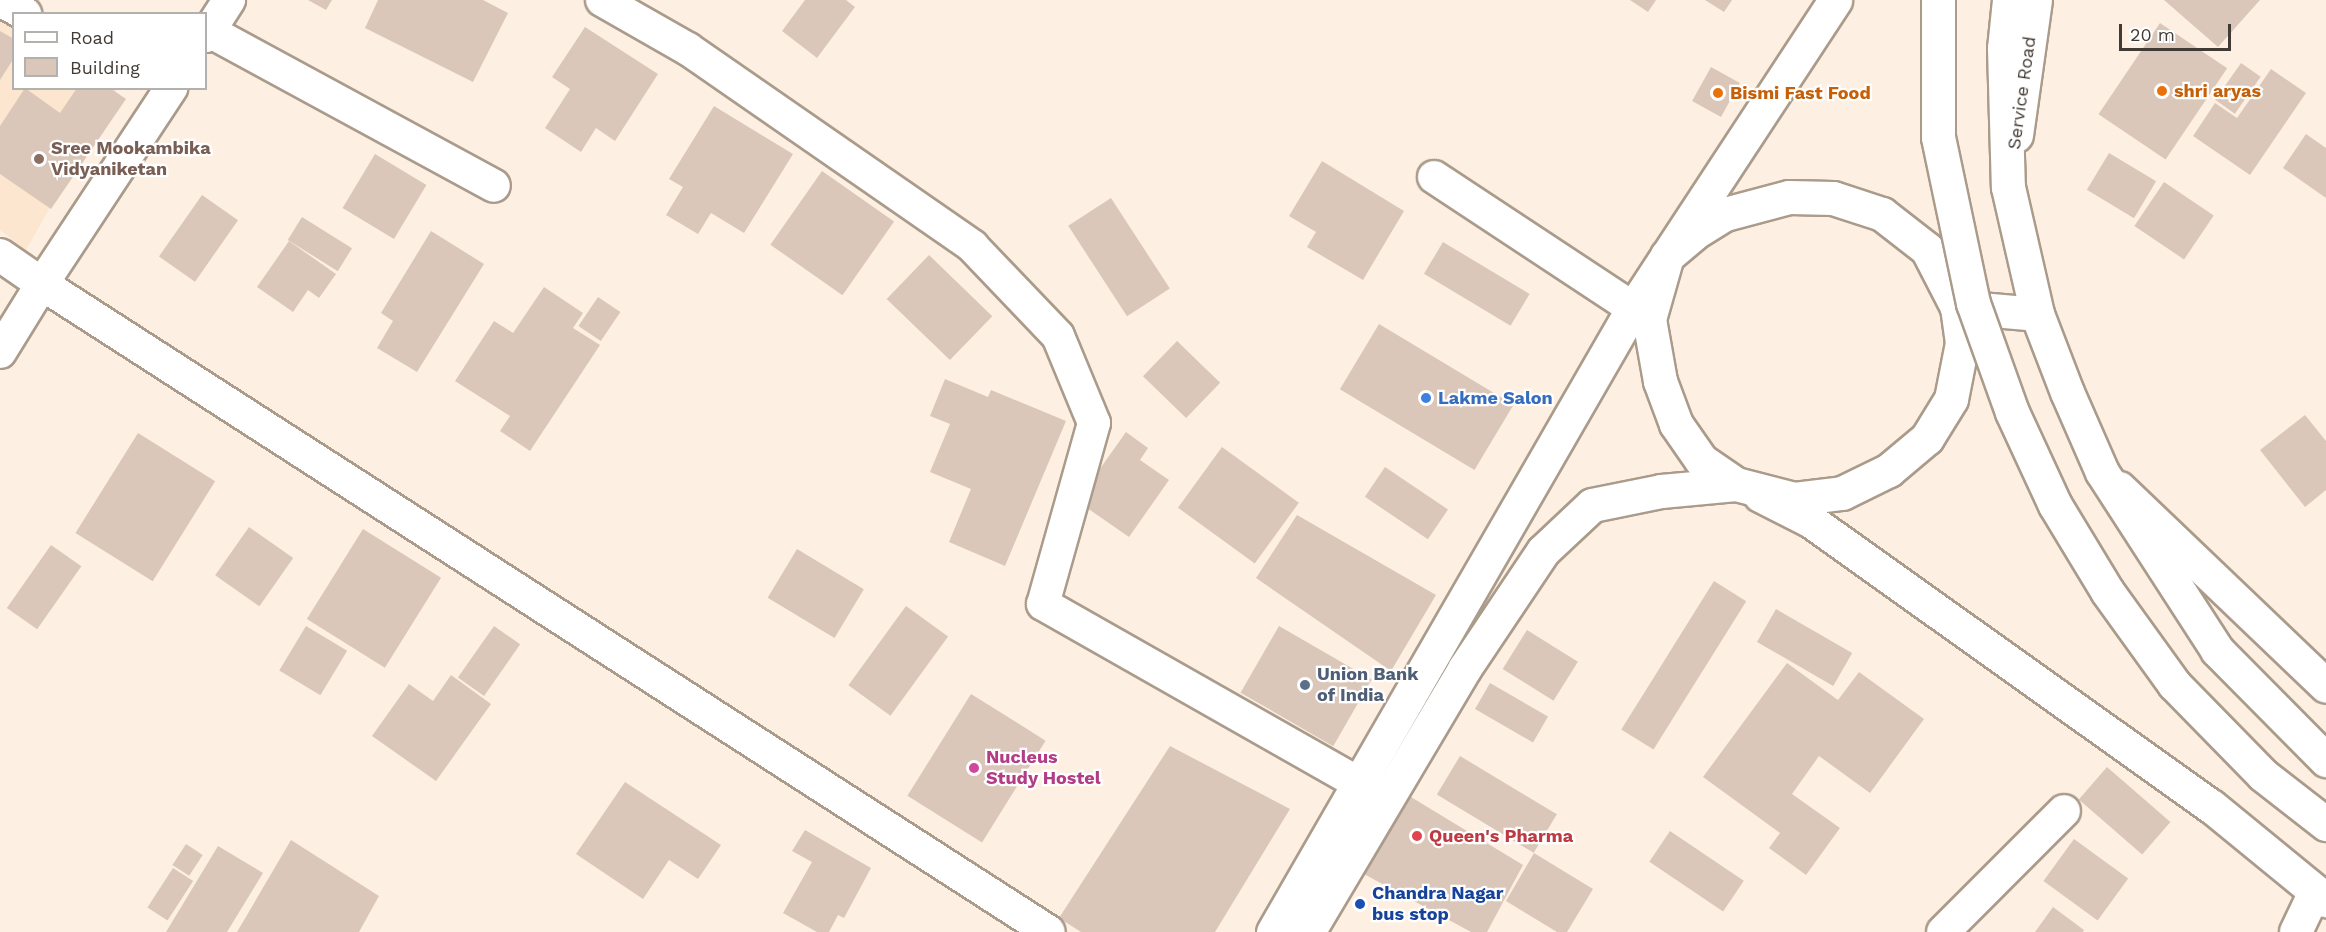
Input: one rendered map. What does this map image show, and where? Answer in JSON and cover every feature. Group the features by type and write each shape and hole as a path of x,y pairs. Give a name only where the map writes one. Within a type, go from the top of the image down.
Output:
{"main road":[{"path":"1273,932 1361,785 1633,308 1835,0"},
{"path":"1938,0 1938,137 1973,303 2026,443 2107,591 2174,684 2263,775 2326,824"},
{"path":"2009,0 2004,48 2008,187 2037,314 2102,472 2217,650 2326,760"},
{"name":"Service Road","path":"2008,187 2035,0"},
{"path":"1308,932 1395,786 1543,551 1592,505 1736,484 1794,499 1842,493 1889,470 1928,438 1951,399 1962,343 1957,307 1927,249 1882,214 1833,198 1789,197 1725,214 1667,256 1649,319 1660,381 1676,424 1701,460 1736,484 1811,520 2211,806 2320,896"},
{"path":"1957,307 2037,314"},
{"path":"2102,472 2326,686"}],"street":[{"path":"0,0 21,12"},
{"path":"229,0 207,34 494,186"},
{"path":"602,0 688,49 972,246 1058,336 1094,423 1043,604 1361,785"},
{"path":"0,352 169,90"},
{"path":"1434,177 1633,308"},
{"path":"0,255 1049,932"},
{"path":"1943,932 2064,811"},
{"path":"2296,932 2320,896"}],"shaded area":[{"name":"Sree Mookambika Vidyaniketan","path":"0,2 12,12 12,90 116,90 26,250 0,230"}],"building":[{"path":"308,0 332,0 326,10"},
{"path":"378,0 483,0 508,13 473,82 365,28"},
{"path":"805,0 846,0 855,7 817,58 782,31"},
{"path":"1630,0 1656,0 1648,12"},
{"path":"1705,0 1732,0 1724,12"},
{"path":"2164,0 2260,0 2218,47"},
{"name":"shri aryas","path":"2160,23 2227,68 2166,159 2098,114"},
{"path":"585,27 658,74 615,141 596,128 581,152 545,128 570,89 552,77"},
{"path":"0,31 12,38 12,61 0,80"},
{"path":"2241,63 2261,77 2235,114 2215,100"},
{"path":"1711,67 1740,83 1721,117 1692,101"},
{"path":"2271,69 2306,93 2250,175 2193,136 2215,103 2237,118"},
{"name":"Sree Mookambika Vidyaniketan","path":"24,90 28,90 60,113 76,90 113,90 126,99 51,209 0,174 0,126"},
{"path":"714,106 793,154 744,233 711,213 698,234 666,215 683,187 669,179"},
{"path":"2306,134 2326,148 2326,198 2283,168"},
{"path":"2109,153 2156,181 2134,218 2087,190"},
{"path":"375,154 426,185 394,239 343,208"},
{"path":"1322,161 1404,211 1363,280 1307,247 1316,232 1289,216"},
{"path":"822,171 894,221 842,295 770,245"},
{"path":"2164,182 2214,216 2184,259 2134,226"},
{"path":"202,195 238,220 195,282 159,256"},
{"path":"1111,198 1170,289 1127,316 1068,226"},
{"path":"302,217 352,248 338,271 288,240"},
{"path":"431,231 484,264 417,372 377,348 393,321 381,313"},
{"path":"289,241 336,274 319,298 308,290 293,312 257,287"},
{"path":"1443,242 1530,294 1511,326 1424,274"},
{"path":"929,255 992,316 950,360 887,299"},
{"path":"544,287 583,313 573,328 600,345 530,451 500,431 510,416 455,381 494,321 513,333"},
{"path":"598,297 620,312 601,341 578,326"},
{"name":"Lakme Salon","path":"1379,324 1514,405 1474,470 1340,389"},
{"path":"1177,341 1220,383 1186,418 1143,376"},
{"path":"945,379 988,397 991,390 1066,421 1005,566 949,542 971,489 930,472 950,424 930,416"},
{"path":"2305,415 2326,441 2326,490 2305,507 2260,450"},
{"path":"1126,432 1148,448 1140,460 1169,480 1129,537 1077,501"},
{"path":"138,433 215,481 153,581 75,533"},
{"path":"1222,447 1299,503 1255,564 1178,508"},
{"path":"1385,467 1448,509 1428,539 1365,497"},
{"path":"1297,515 1436,595 1391,671 1256,578"},
{"path":"249,527 293,558 259,606 215,575"},
{"path":"363,529 441,578 385,668 307,619"},
{"path":"51,545 81,566 37,629 7,608"},
{"path":"797,549 864,589 835,638 768,598"},
{"path":"1714,581 1746,601 1653,750 1621,729"},
{"path":"906,606 948,637 890,716 848,685"},
{"path":"1776,609 1852,653 1833,686 1757,642"},
{"path":"306,626 347,651 320,695 279,671"},
{"path":"494,626 520,644 484,696 458,678"},
{"name":"Union Bank of India","path":"1279,626 1372,680 1333,746 1240,693"},
{"path":"1527,630 1578,662 1554,701 1503,669"},
{"path":"1787,663 1838,700 1859,672 1924,719 1870,793 1819,756 1792,794 1840,828 1806,875 1769,848 1780,833 1703,777"},
{"path":"451,675 491,704 436,781 372,736 409,684 433,701"},
{"path":"1490,683 1548,716 1533,742 1475,709"},
{"name":"Nucleus Study Hostel","path":"971,694 1046,741 982,842 907,796"},
{"path":"1170,746 1290,809 1215,932 1081,932 1059,918"},
{"path":"1460,756 1557,814 1534,853 1437,795"},
{"path":"2107,767 2170,822 2142,855 2079,799"},
{"path":"625,782 721,845 698,879 669,860 643,899 576,854"},
{"path":"1406,794 1523,865 1487,932 1471,932 1364,874"},
{"path":"805,830 871,868 844,918 838,915 829,932 817,932 783,913 812,862 792,851"},
{"path":"1670,831 1744,881 1723,911 1649,862"},
{"path":"2074,839 2128,878 2098,920 2043,881"},
{"path":"291,840 379,896 359,932 237,932"},
{"path":"186,844 203,855 189,876 172,865"},
{"path":"218,846 263,873 227,932 166,932"},
{"path":"1534,853 1593,889 1567,932 1557,932 1506,901"},
{"path":"173,868 193,881 168,920 147,907"},
{"path":"2053,907 2084,930 2083,932 2035,932"}],"place":[{"name":"shri aryas","path":"2162,91"},
{"name":"Bismi Fast Food","path":"1718,93"},
{"name":"Sree Mookambika Vidyaniketan","path":"39,159"},
{"name":"Lakme Salon","path":"1426,398"},
{"name":"Union Bank of India","path":"1305,685"},
{"name":"Nucleus Study Hostel","path":"974,768"},
{"name":"Queen's Pharma","path":"1417,836"},
{"name":"Chandra Nagar bus stop","path":"1360,904"}]}
